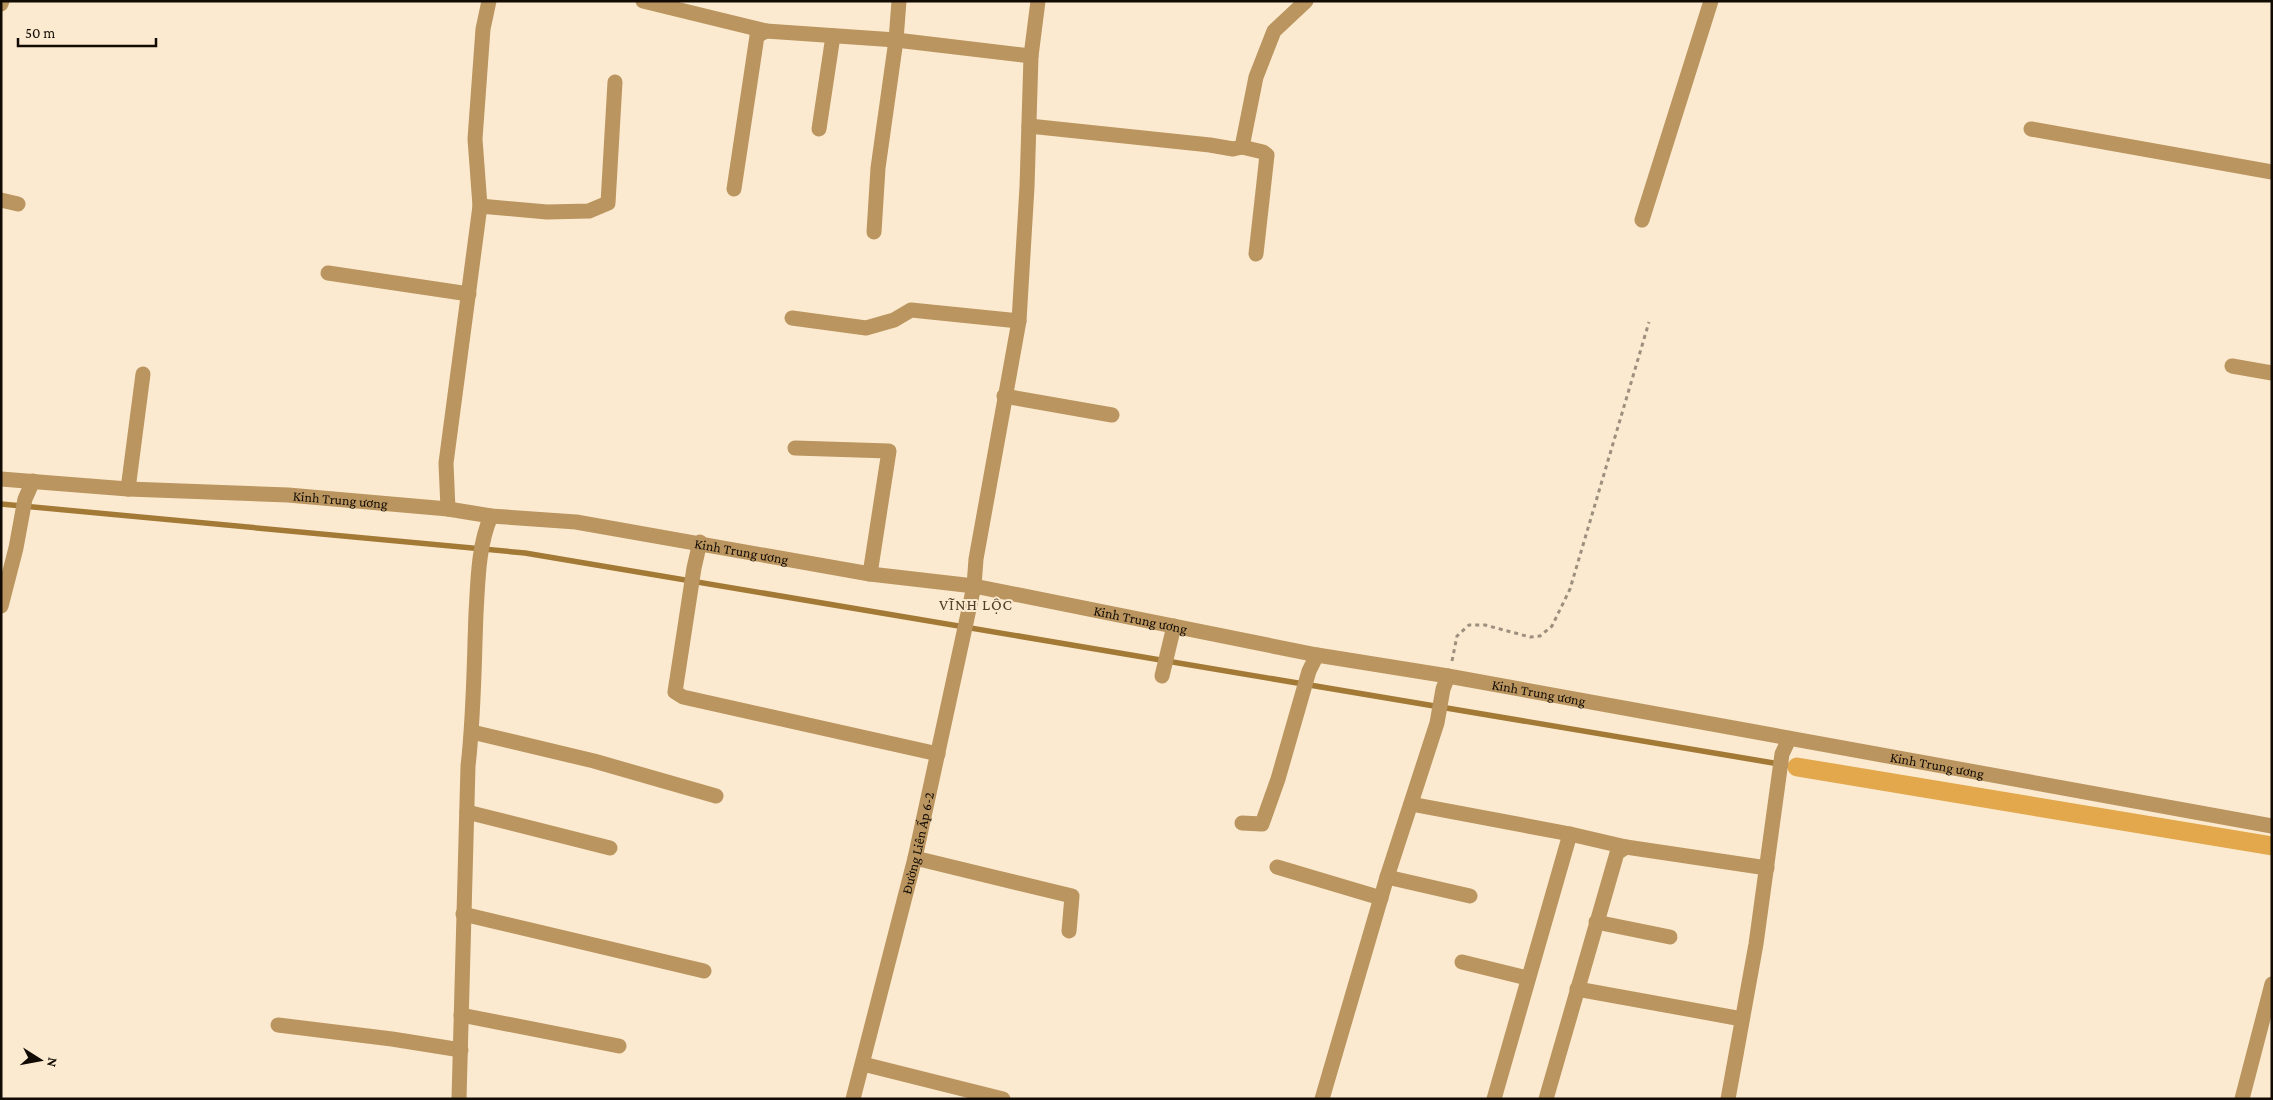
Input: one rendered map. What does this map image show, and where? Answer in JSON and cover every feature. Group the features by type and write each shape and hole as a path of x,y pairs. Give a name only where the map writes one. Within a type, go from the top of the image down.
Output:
{"street":[{"path":"448,509 446,463 480,206 475,139 483,29 489,1"},
{"path":"643,1 766,30 896,40 1031,56"},
{"path":"874,232 878,168 896,40 899,1"},
{"name":"Đường Liên Ấp 6-2","path":"853,1099 915,858 974,586 976,559 1019,321 1027,187 1031,56 1038,1"},
{"path":"1242,147 1256,77 1274,31 1306,1"},
{"path":"1642,220 1711,1"},
{"path":"734,189 757,36 766,30"},
{"path":"819,129 833,36"},
{"path":"480,206 547,212 590,211 608,203 615,82"},
{"path":"1029,126 1233,149 1242,147 1263,152 1267,155 1256,254"},
{"path":"2031,129 2272,172"},
{"path":"1,200 18,204"},
{"path":"328,273 469,294"},
{"path":"792,318 866,328 894,320 911,310 1019,321"},
{"path":"2232,366 2272,373"},
{"path":"128,489 143,374"},
{"path":"1004,396 1112,415"},
{"path":"795,448 889,451 870,574"},
{"name":"Kinh Trung ương","path":"1,479 128,489 288,495 448,509 491,516 576,522 700,542 870,574 974,586 1317,654 1446,683 1789,739 2272,826"},
{"path":"1,606 16,548 25,498 33,481"},
{"path":"459,1099 468,766 472,732 478,583 484,533 491,516"},
{"path":"700,542 688,602 675,692 683,697 938,754"},
{"path":"1162,676 1174,626"},
{"path":"1242,823 1262,824 1278,779 1309,671 1317,654"},
{"path":"1322,1099 1387,877 1437,723 1446,683"},
{"path":"472,732 603,763 716,796"},
{"path":"1728,1099 1756,944 1782,754 1789,739"},
{"path":"1411,804 1570,834 1626,847 1767,868"},
{"path":"467,812 610,848"},
{"path":"1494,1099 1527,978 1570,834"},
{"path":"1546,1099 1617,854 1626,847"},
{"path":"915,858 1072,896 1069,931"},
{"path":"1277,867 1381,898"},
{"path":"1387,877 1470,896"},
{"path":"463,914 704,971"},
{"path":"1596,922 1670,937"},
{"path":"1462,962 1527,978"},
{"path":"2242,1099 2272,984"},
{"path":"1577,989 1742,1019"},
{"path":"461,1015 619,1046"},
{"path":"278,1026 392,1039 461,1050"},
{"path":"863,1064 1003,1099"}],"path":[{"path":"1446,683 1457,636 1469,625 1486,625 1530,637 1540,636 1552,626 1570,589 1649,322"}],"waterway":[{"path":"1,504 525,553 1797,767"},
{"path":"1797,767 2272,846"}],"district":[{"name":"VĨNH LỘC","path":"976,604"}]}
